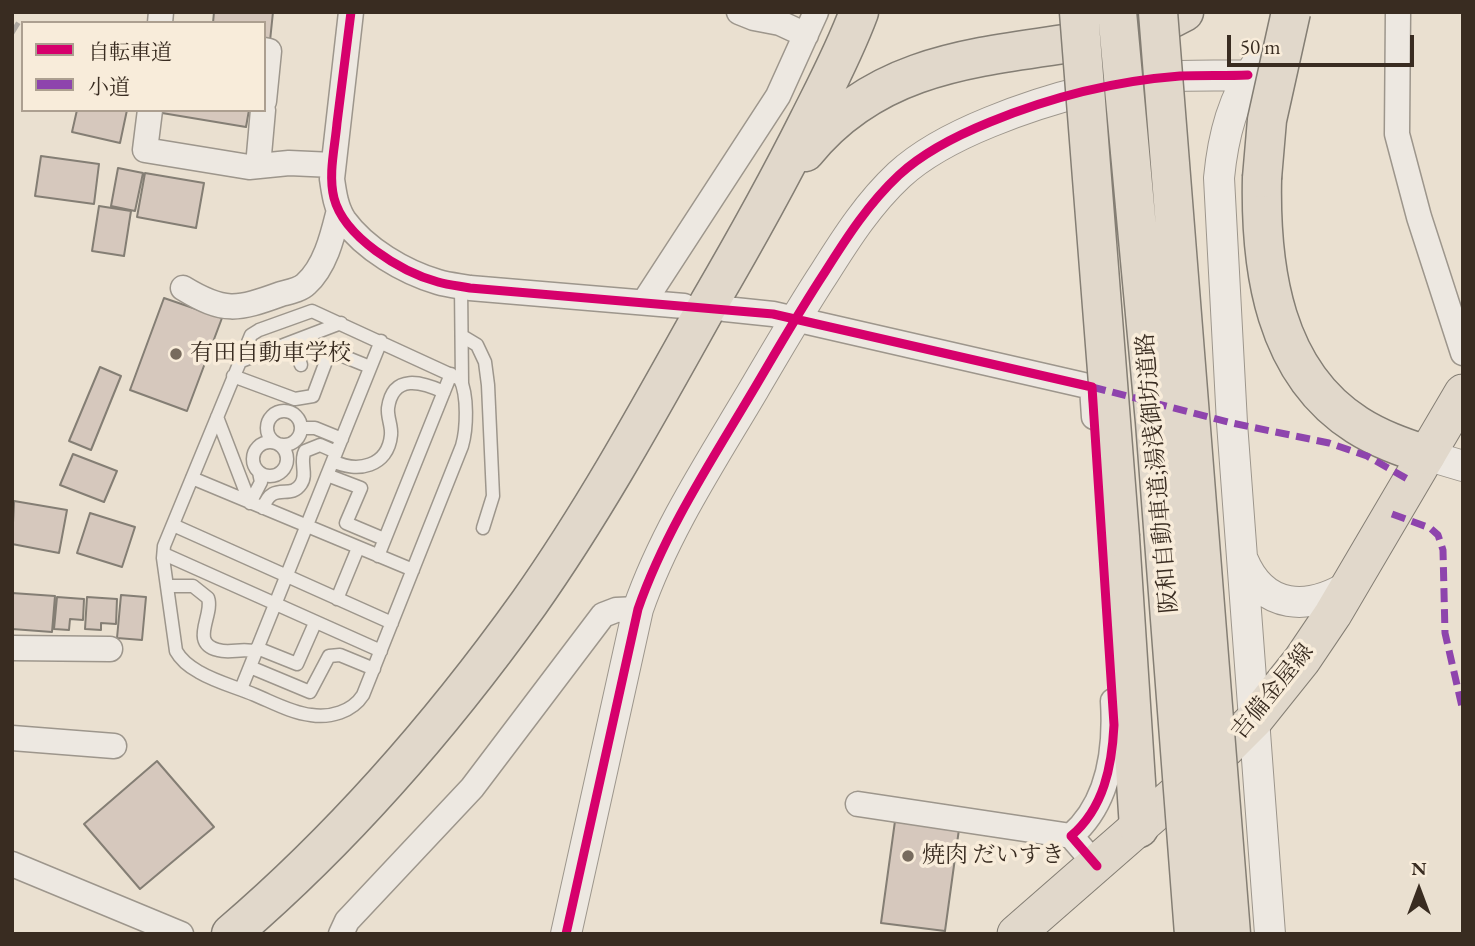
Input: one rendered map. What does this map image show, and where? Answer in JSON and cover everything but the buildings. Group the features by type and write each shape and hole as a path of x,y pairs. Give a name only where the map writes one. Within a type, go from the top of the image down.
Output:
{"highway":[{"path":"238,928 282,889 371,798 466,685 529,603 624,454 772,193 846,47 859,12"},
{"path":"1079,12 1120,537 1139,828"},
{"name":"阪和自動車道;湯浅御坊道路","path":"1117,12 1155,422 1194,934"},
{"name":"阪和自動車道;湯浅御坊道路","path":"1158,12 1231,934"},
{"path":"772,193 829,127 878,91 904,77 950,63 1127,33 1164,23 1184,12"},
{"path":"1291,12 1267,120 1262,178 1263,238 1268,281 1277,318 1293,354 1312,385 1333,407 1356,425 1381,439 1426,455"}],"main road":[{"name":"吉備金屋線","path":"1016,934 1206,768 1254,720 1302,660 1350,585 1463,393"}],"street":[{"path":"351,12 333,165 334,198 343,219 357,234 383,256 414,273 438,282 684,306"},
{"path":"739,12 780,23 806,35"},
{"path":"644,302 778,96 816,12"},
{"path":"1270,934 1241,557 1219,178 1228,124 1248,75 1299,12"},
{"path":"1398,12 1397,134 1423,229 1463,353"},
{"path":"266,50 269,51 266,81"},
{"path":"566,934 638,609 650,574 795,319 871,205 900,175 947,141 1058,97 1098,87 1180,76 1248,75"},
{"path":"150,112 145,150 229,165 333,165"},
{"path":"258,166 263,112"},
{"path":"183,288 204,301 226,308 250,306 305,286 331,242 339,210"},
{"path":"725,309 774,314 1092,387 1114,724 1110,762 1097,805 1085,824 1072,836"},
{"path":"1426,455 1463,466"},
{"path":"1241,557 1250,577 1259,588 1270,596 1285,601 1301,602 1331,596 1350,585"},
{"path":"341,934 347,921 472,788 603,615 616,610 638,609"},
{"path":"12,648 110,649"},
{"path":"12,738 114,746"},
{"path":"858,804 1072,836 1097,866"},
{"path":"12,864 181,934"}],"lane":[{"path":"461,286 462,383 466,417 464,437 360,701 337,714 303,714 198,672 179,657 167,586 164,546 251,335 312,311 451,373 462,383"},
{"path":"239,362 341,323"},
{"path":"462,336 477,345 485,362 488,385 493,496 483,528"},
{"path":"241,689 381,341"},
{"path":"293,342 301,365"},
{"path":"233,376 300,400 313,396 328,356 333,352 370,367"},
{"path":"377,556 451,373"},
{"path":"256,505 273,492 288,492 301,484 301,460 305,451 320,445 335,456 359,467 371,466 382,459 391,434 387,410 393,395 402,385 424,383 444,392"},
{"path":"256,505 261,482 253,462 255,450 265,443 277,443 282,445 293,442 300,434 298,417 283,410 268,419 268,436 277,443 287,455 284,470 270,477 258,472"},
{"path":"217,417 256,505"},
{"path":"301,428 312,427 342,439"},
{"path":"327,475 361,488 346,523 384,539"},
{"path":"192,478 413,570"},
{"path":"173,525 392,623"},
{"path":"337,599 358,548"},
{"path":"164,554 381,651"},
{"path":"167,586 193,586 208,598 209,610 203,632 207,644 220,651 257,650 297,664 315,623"},
{"path":"250,667 310,692 329,656 340,655 374,669"}],"railway":[{"path":"12,33 25,12"}],"marked path":[{"path":"1092,387 1232,423 1329,443 1367,456 1411,481"},
{"path":"1392,514 1430,528 1438,535 1443,550 1445,633 1463,711"}],"cycle path":[{"path":"351,12 332,160 334,198 349,226 362,239 376,251 408,270 438,282 470,288 773,314 1092,387 1114,725 1108,771 1099,799 1082,825 1071,836 1097,866"},
{"path":"566,934 638,609 649,580 675,524 706,469 807,301 868,209 899,175 920,158 954,138 1013,113 1060,98 1131,82 1180,76 1248,75"}],"place":[{"name":"有田自動車学校","path":"176,354"},
{"name":"焼肉 だいすき","path":"908,856"}]}
